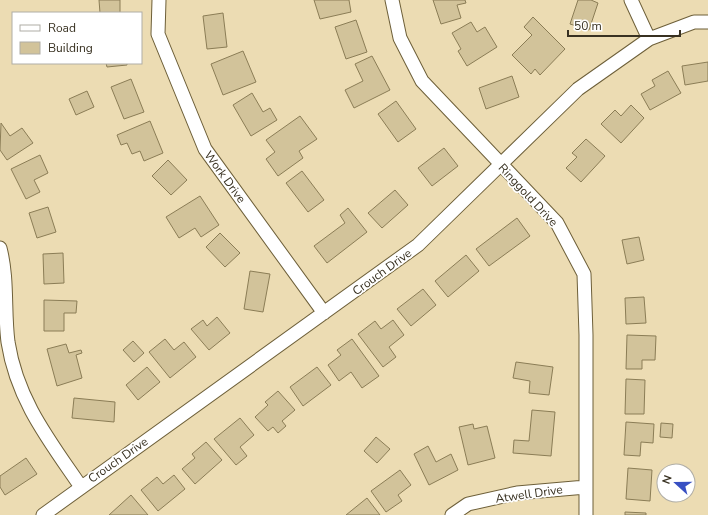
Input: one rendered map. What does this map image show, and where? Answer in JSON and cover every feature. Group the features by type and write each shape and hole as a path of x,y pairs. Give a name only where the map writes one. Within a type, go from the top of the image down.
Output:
{"street":[{"name":"Work Drive","path":"159,0 158,34 205,148 324,313"},
{"name":"Ringgold Drive","path":"392,0 400,38 422,81 501,166 557,223 584,274 586,335 586,515"},
{"path":"631,0 649,39"},
{"name":"Crouch Drive","path":"43,515 418,245 501,166 578,89 649,39 694,22 708,22"},
{"path":"0,248 5,284 8,340 14,371 24,398 38,423 80,487"},
{"name":"Atwell Drive","path":"452,515 468,504 517,493 586,488"}],"building":[{"path":"99,0 120,0 120,12 100,12"},
{"path":"314,0 349,0 351,12 320,19"},
{"path":"433,0 465,0 466,3 457,5 461,18 441,24"},
{"path":"578,0 591,0 598,3 589,30 570,24"},
{"path":"223,13 227,47 207,49 203,16"},
{"path":"533,17 565,49 540,75 535,69 531,74 512,55 532,35 524,27"},
{"path":"356,20 367,52 346,59 335,27"},
{"path":"471,22 477,32 485,27 497,47 467,66 458,51 461,49 452,33"},
{"path":"243,51 256,82 223,95 211,64"},
{"path":"372,56 390,90 354,108 345,90 363,81 355,64"},
{"path":"708,62 708,81 685,85 682,66"},
{"path":"106,64 127,64 127,65 107,67"},
{"path":"668,71 681,93 650,110 641,94 655,86 652,80"},
{"path":"512,76 519,97 486,109 479,88"},
{"path":"131,79 144,112 124,119 111,87"},
{"path":"87,91 94,107 76,115 69,99"},
{"path":"252,93 263,112 270,108 277,120 251,136 233,105"},
{"path":"396,101 416,129 398,142 378,114"},
{"path":"631,105 644,118 621,143 601,124 615,110 621,116"},
{"path":"300,116 317,139 299,151 303,158 278,176 266,159 275,152 266,140"},
{"path":"150,121 163,153 144,161 140,151 132,154 127,143 121,145 117,135"},
{"path":"1,123 10,136 22,128 33,143 7,160 0,150"},
{"path":"586,139 605,156 581,182 566,168 577,157 572,153"},
{"path":"444,148 458,166 432,186 418,168"},
{"path":"40,155 48,173 34,180 40,192 26,199 11,169"},
{"path":"168,160 187,180 171,195 152,176"},
{"path":"302,171 324,200 308,212 286,183"},
{"path":"395,190 408,205 382,228 368,213"},
{"path":"200,196 219,225 201,237 195,228 179,238 166,217"},
{"path":"48,207 56,232 37,238 29,213"},
{"path":"348,208 367,232 327,263 314,246 345,223 340,215"},
{"path":"517,218 530,236 489,266 476,249"},
{"path":"220,233 240,253 225,267 206,247"},
{"path":"639,237 644,260 627,264 622,240"},
{"path":"63,253 64,283 44,284 43,254"},
{"path":"466,255 479,271 448,297 435,281"},
{"path":"250,271 270,274 263,312 244,309"},
{"path":"423,289 436,305 411,326 397,309"},
{"path":"644,297 646,323 626,324 625,298"},
{"path":"44,300 77,301 76,313 64,313 64,331 44,331"},
{"path":"217,317 230,333 209,350 191,329 203,320 207,326"},
{"path":"393,320 404,335 389,347 396,357 383,367 358,334 375,321 381,329"},
{"path":"627,335 656,336 655,360 642,360 642,369 626,369"},
{"path":"165,339 174,350 184,342 196,357 170,378 149,352"},
{"path":"352,339 379,376 362,388 351,372 339,381 328,365 341,355 337,350"},
{"path":"133,341 144,353 134,362 123,350"},
{"path":"66,344 69,353 81,350 82,353 76,355 82,378 57,386 47,349"},
{"path":"516,362 553,367 549,395 529,393 530,381 513,378"},
{"path":"147,367 160,382 138,400 126,385"},
{"path":"317,367 331,385 303,406 290,387"},
{"path":"626,379 645,380 644,414 625,414"},
{"path":"278,391 295,410 282,421 286,426 278,433 273,427 268,431 255,417 268,405 265,402"},
{"path":"74,398 115,402 114,422 72,418"},
{"path":"532,410 555,412 551,456 513,453 514,440 529,441"},
{"path":"240,418 254,435 240,447 247,456 236,465 214,439"},
{"path":"626,422 654,424 653,443 641,442 640,456 624,455"},
{"path":"661,423 673,424 672,438 660,437"},
{"path":"473,424 474,429 487,426 495,458 468,465 459,427"},
{"path":"376,437 390,449 377,463 364,451"},
{"path":"206,442 222,460 195,484 182,469 195,458 192,454"},
{"path":"428,446 436,462 451,454 458,470 429,485 414,454"},
{"path":"26,458 37,474 5,495 0,487 0,476"},
{"path":"628,468 652,470 650,501 626,499"},
{"path":"400,470 411,485 398,495 402,501 386,512 371,491"},
{"path":"174,475 185,489 158,511 141,490 157,477 163,484"},
{"path":"131,495 148,515 109,515"},
{"path":"367,498 380,515 346,515"},
{"path":"625,512 646,513 646,515 625,515"}]}
